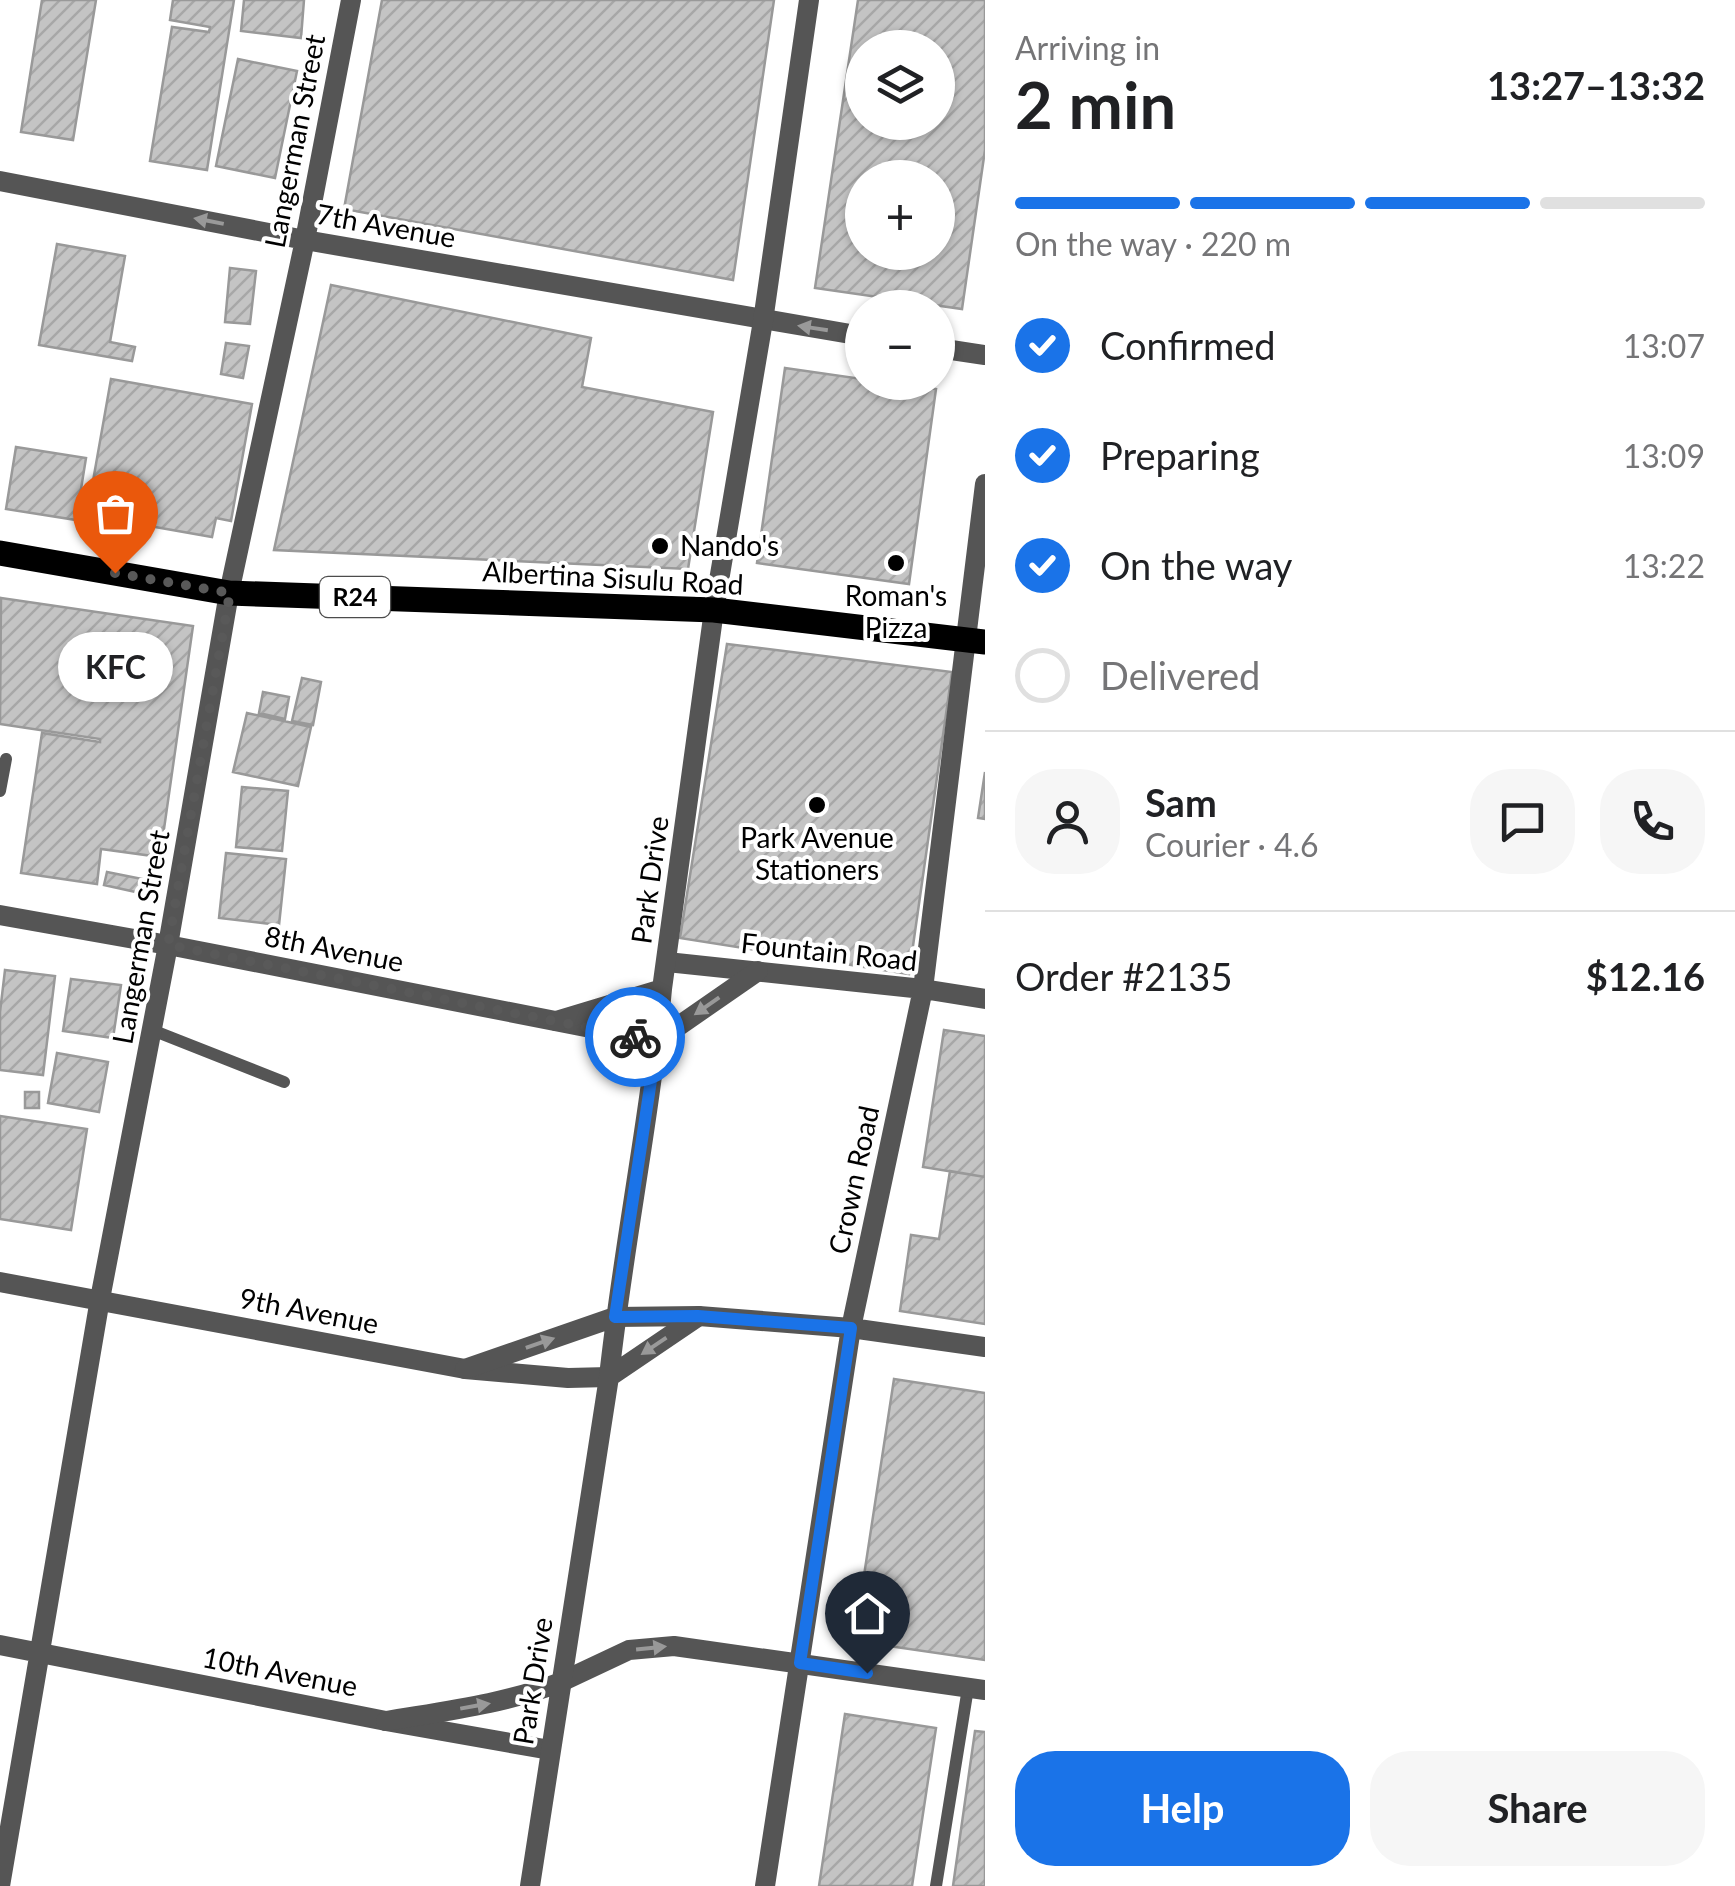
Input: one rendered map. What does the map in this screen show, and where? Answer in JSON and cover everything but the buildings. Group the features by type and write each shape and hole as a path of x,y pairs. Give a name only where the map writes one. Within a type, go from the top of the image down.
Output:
{"main road":[{"name":"Albertina Sisulu Road","path":"0,553 230,593 714,610 975,641"}],"street":[{"name":"Langerman Street","path":"0,1886 100,1299 230,593 351,0"},
{"name":"Park Drive","path":"530,1886 609,1376 714,610 763,320 809,0"},
{"name":"7th Avenue","path":"0,181 304,240 845,333"},
{"path":"955,351 985,355"},
{"name":"Crown Road","path":"765,1886 851,1328 922,989 975,641 985,484"},
{"name":"8th Avenue","path":"0,916 657,1041"},
{"name":"Fountain Road","path":"667,962 922,989 985,1000"},
{"path":"657,1041 758,971"},
{"path":"556,1020 662,989"},
{"name":"9th Avenue","path":"0,1282 465,1369 568,1378 609,1376"},
{"path":"609,1376 698,1316"},
{"path":"465,1369 615,1317 698,1316 851,1328 985,1346"},
{"name":"10th Avenue","path":"0,1645 550,1750"},
{"path":"386,1721 534,1693 629,1650 652,1647 674,1646 976,1689"}],"lane":[{"path":"0,790 6,759"},
{"path":"152,1030 284,1082"},
{"path":"936,1886 976,1689"}],"way so far":[{"path":"115,573 230,593 168,945 635,1037"}],"place":[{"name":"Nando's","path":"660,546"},
{"name":"Roman's Pizza","path":"896,563"},
{"name":"KFC","path":"115,573"},
{"name":"Park Avenue Stationers","path":"817,805"}],"route":[{"path":"635,1037 657,1041 615,1317 698,1316 851,1328 800,1663 867,1673"}]}
